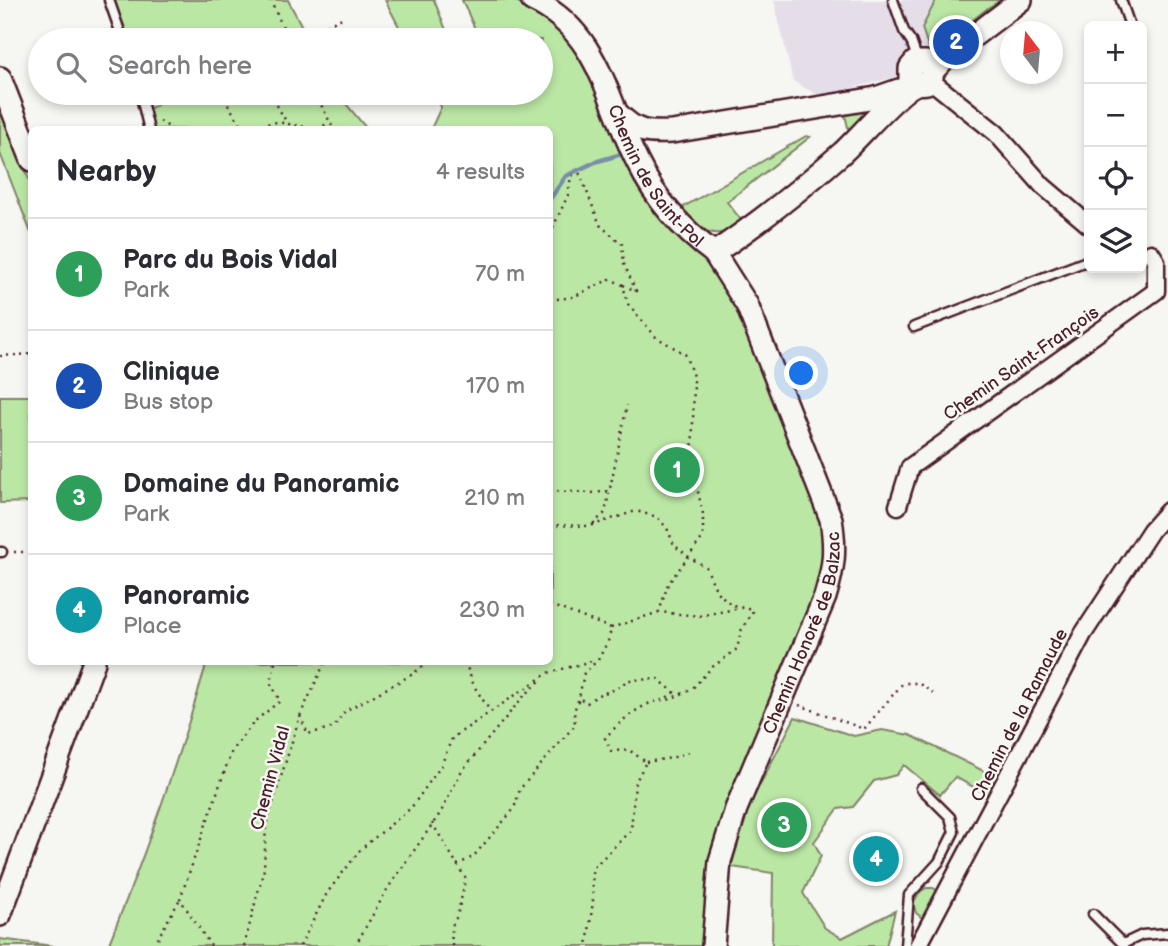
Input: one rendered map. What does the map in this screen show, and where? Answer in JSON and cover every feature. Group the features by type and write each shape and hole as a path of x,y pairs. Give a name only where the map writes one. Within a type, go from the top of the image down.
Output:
{"street":[{"name":"Chemin de Saint-Pol","path":"532,0 569,24 598,65 637,162 654,192 677,222 714,253 754,226 841,154 922,74"},
{"path":"620,120 633,129 652,133 672,132 876,98 922,74 1021,0"},
{"path":"922,74 996,133 1043,186 1084,221"},
{"path":"0,78 28,150"},
{"path":"1147,254 1168,250"},
{"name":"Chemin Honoré de Balzac","path":"713,946 720,861 736,809 825,597 834,564 831,519 822,493 747,305 714,253"},
{"name":"Chemin Saint-François","path":"898,506 910,467 1156,291 1156,261 1147,254"},
{"name":"Chemin de la Ramaude","path":"918,946 1083,634 1152,530 1168,512"},
{"path":"0,915 93,665"}],"lane":[{"path":"109,0 119,28"},
{"path":"893,0 922,74"},
{"path":"1121,0 1128,21"},
{"path":"144,105 148,126"},
{"path":"914,327 1084,262"},
{"path":"905,946 909,894 939,862 954,832 950,817 921,788"},
{"path":"939,862 960,870"},
{"path":"1093,915 1123,945 1142,935 1168,933"}],"path":[{"path":"270,0 283,28"},
{"path":"320,28 344,17"},
{"path":"229,105 244,126"},
{"path":"277,105 286,123"},
{"path":"321,105 332,126"},
{"path":"256,126 276,122 300,126"},
{"path":"324,126 329,122"},
{"path":"553,228 568,195 571,176 580,174 600,225 622,244 624,264 636,291 610,279 573,297 553,300"},
{"path":"624,285 628,304 656,337 685,354 694,379 692,465 702,514 703,537 668,584 659,612"},
{"path":"0,356 28,354"},
{"path":"590,526 605,513 627,405"},
{"path":"553,491 611,491"},
{"path":"553,525 590,526 636,511 657,517 667,528 674,545 706,567 717,592 732,605 753,611 741,631 737,649 711,668 692,689 664,702 647,704 620,722 605,738 611,751 629,750 646,762 672,758 693,750"},
{"path":"1,552 28,552"},
{"path":"553,607 611,628 659,612 699,615 746,607"},
{"path":"457,865 473,857 514,809 520,789 575,725 574,711 584,673 598,660 609,639 611,628"},
{"path":"300,946 327,893 361,849 411,808 441,766 452,738 548,673 598,660"},
{"path":"156,946 180,899 232,750 255,721 280,701 271,684 274,665"},
{"name":"Chemin Vidal","path":"244,946 264,869 266,825 300,716 324,665"},
{"path":"300,716 308,734 334,727 345,711 413,674 424,665"},
{"path":"466,665 474,686 490,711"},
{"path":"355,946 388,888 441,812 461,772 522,698 548,673"},
{"path":"579,698 587,703 628,680 658,679 674,692 664,702"},
{"path":"782,698 864,729 903,683 918,683 933,693"},
{"path":"587,946 593,901 592,869 631,830 635,783 646,762"},
{"path":"432,823 466,879 457,916 451,928 452,946"},
{"path":"180,899 211,946"}],"shaded area":[{"path":"774,0 983,0 989,7 904,75 819,96 793,81"}],"green space":[{"path":"113,0 288,0 303,28 125,28"},
{"path":"385,0 434,0 445,28 400,28"},
{"path":"462,0 513,0 538,10 577,48 624,144 727,282 825,530 827,562 703,946 108,946 161,805 206,665 553,665 553,126 432,126 440,105 553,105 553,28 475,28"},
{"path":"936,0 1002,0 989,7 939,47 928,46 922,28"},
{"path":"0,102 28,177 28,225 0,153"},
{"path":"157,105 347,105 364,126 150,126 145,110"},
{"path":"862,107 865,120 849,132 844,110"},
{"path":"806,136 810,137 727,202 745,225 725,233 709,232 695,224 680,209"},
{"path":"0,396 28,396 28,502 0,503"},
{"path":"795,717 854,736 882,730 910,735 998,778 992,797 955,777 940,795 904,765 896,775 874,781 853,807 838,809 814,842 821,856 803,893 825,928 842,938 895,911 886,946 772,946 773,873 731,867 748,808"},
{"path":"926,888 933,888 943,894 926,921 916,913 913,903"},
{"path":"0,939 53,946 0,946"}],"waterway":[{"path":"553,195 566,176 595,162 625,153"}],"place":[{"name":"Clinique","path":"956,42"},
{"name":"Parc du Bois Vidal","path":"677,470"},
{"name":"Domaine du Panoramic","path":"784,825"},
{"name":"Panoramic","path":"876,859"}]}
